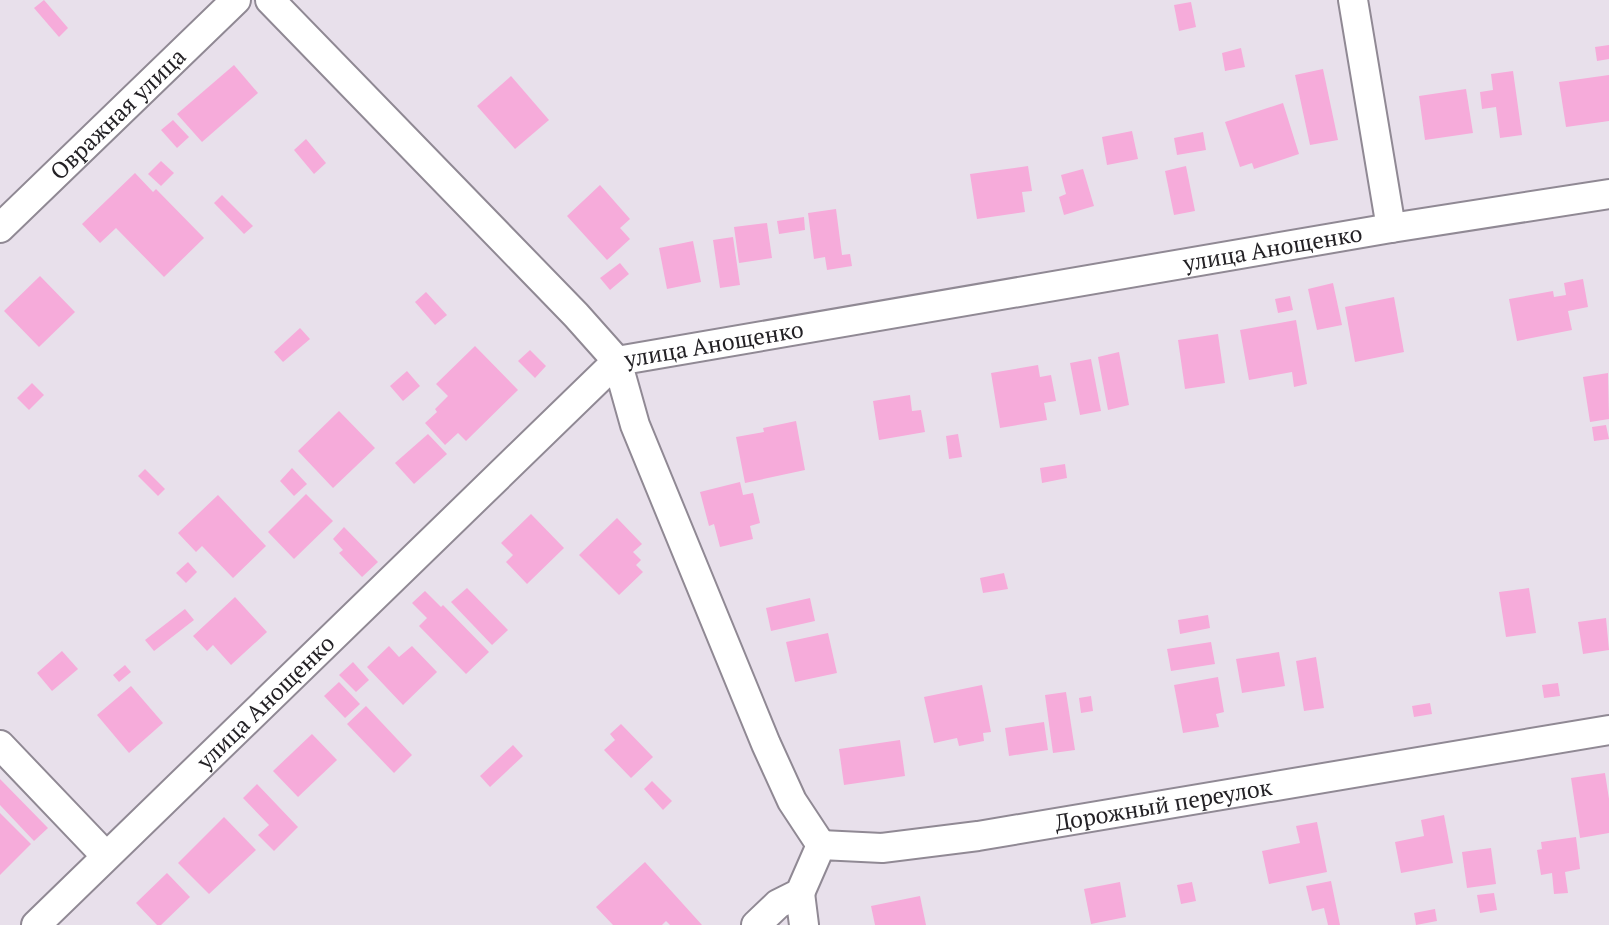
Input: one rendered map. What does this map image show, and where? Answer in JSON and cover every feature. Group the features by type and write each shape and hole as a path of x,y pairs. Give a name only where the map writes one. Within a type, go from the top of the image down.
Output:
{"street":[{"name":"Овражная улица","path":"0,228 236,0"},
{"path":"270,0 576,315 617,361 635,425 766,744 792,802 821,845 800,893 804,925"},
{"path":"1353,0 1391,228"},
{"name":"улица Анощенко","path":"36,925 617,361 1391,228 1609,194"},
{"name":"Дорожный переулок","path":"821,845 882,848 978,836 1609,730"},
{"path":"0,745 106,856"},
{"path":"756,925 778,904 800,893"}],"building":[{"path":"44,0 68,28 59,37 34,8"},
{"path":"1191,2 1196,27 1179,31 1174,5"},
{"path":"1609,45 1609,59 1597,61 1595,47"},
{"path":"1241,48 1245,67 1225,71 1222,53"},
{"path":"234,65 258,93 202,142 177,114"},
{"path":"1323,69 1338,140 1310,145 1295,75"},
{"path":"1513,71 1522,135 1500,138 1496,107 1482,109 1480,92 1493,90 1491,74"},
{"path":"1609,75 1609,121 1566,127 1559,82"},
{"path":"511,76 549,120 515,149 477,106"},
{"path":"1466,89 1473,133 1425,140 1419,96"},
{"path":"1283,103 1299,154 1254,169 1252,163 1240,167 1225,122"},
{"path":"173,120 189,137 177,148 161,130"},
{"path":"1132,131 1138,159 1107,165 1102,137"},
{"path":"1203,132 1206,150 1177,155 1174,138"},
{"path":"306,139 326,163 314,174 294,150"},
{"path":"161,161 174,173 161,186 148,174"},
{"path":"1028,166 1032,191 1022,192 1025,212 977,219 970,174"},
{"path":"1186,166 1195,211 1174,215 1165,171"},
{"path":"1083,169 1094,206 1064,215 1059,197 1066,194 1061,175"},
{"path":"135,173 153,192 156,189 204,238 164,277 116,228 100,243 82,224"},
{"path":"600,185 630,219 620,228 630,239 607,260 567,216"},
{"path":"222,195 253,226 244,234 214,203"},
{"path":"836,209 842,255 850,254 852,266 827,270 825,257 814,259 808,213"},
{"path":"804,217 805,230 779,234 777,221"},
{"path":"767,223 772,258 739,263 734,227"},
{"path":"733,237 740,285 720,288 713,240"},
{"path":"693,241 701,282 667,289 659,248"},
{"path":"620,263 629,274 610,290 600,278"},
{"path":"40,276 75,312 39,347 4,311"},
{"path":"1583,279 1588,307 1568,311 1572,330 1517,341 1509,299 1553,291 1554,297 1566,295 1564,283"},
{"path":"1333,283 1342,325 1317,330 1308,289"},
{"path":"426,292 447,315 435,325 415,302"},
{"path":"1290,296 1293,310 1278,313 1275,299"},
{"path":"1394,297 1404,352 1355,362 1345,307"},
{"path":"1296,320 1307,384 1294,387 1292,372 1249,380 1240,330"},
{"path":"300,328 310,339 283,362 274,352"},
{"path":"1218,334 1225,383 1185,389 1178,340"},
{"path":"475,346 518,390 466,441 458,433 445,445 425,423 448,396 436,384"},
{"path":"530,350 546,366 535,378 518,361"},
{"path":"1119,352 1129,405 1108,410 1098,357"},
{"path":"1091,359 1101,411 1080,415 1070,363"},
{"path":"1038,365 1040,377 1051,375 1056,401 1044,403 1047,420 1000,428 991,373"},
{"path":"407,371 420,386 403,401 390,386"},
{"path":"1608,373 1609,419 1590,422 1583,377"},
{"path":"32,383 44,395 29,410 17,398"},
{"path":"910,395 912,411 921,410 925,432 879,440 873,401"},
{"path":"339,411 375,448 333,488 298,451"},
{"path":"796,421 805,470 745,483 736,437 764,432 763,428"},
{"path":"1606,425 1609,439 1594,441 1592,427"},
{"path":"428,434 447,454 414,484 395,463"},
{"path":"958,434 962,457 949,459 946,436"},
{"path":"1065,464 1067,478 1042,483 1040,468"},
{"path":"292,468 307,484 294,496 280,481"},
{"path":"145,469 165,489 158,496 138,476"},
{"path":"740,482 743,495 753,493 760,523 750,526 753,539 720,547 714,524 709,526 700,492"},
{"path":"306,494 333,521 294,559 268,532"},
{"path":"218,495 266,546 233,578 202,546 196,552 178,533"},
{"path":"531,514 564,548 527,584 506,562 513,555 501,543"},
{"path":"617,518 642,544 633,552 641,560 636,565 643,572 619,595 579,555"},
{"path":"344,527 378,562 362,577 339,553 343,550 333,539"},
{"path":"188,562 197,572 186,583 176,573"},
{"path":"1004,573 1008,589 983,593 980,578"},
{"path":"467,588 508,630 492,645 451,602"},
{"path":"1529,588 1536,633 1506,637 1499,592"},
{"path":"425,591 441,607 443,605 489,652 466,674 419,626 427,618 412,603"},
{"path":"235,597 267,632 231,665 213,645 207,651 193,636"},
{"path":"810,598 815,621 771,631 766,608"},
{"path":"185,609 194,620 154,651 145,640"},
{"path":"1208,615 1210,628 1180,634 1178,620"},
{"path":"1606,618 1609,650 1583,654 1578,622"},
{"path":"828,633 837,673 795,682 786,642"},
{"path":"1211,642 1215,664 1171,671 1167,649"},
{"path":"389,646 399,657 412,646 437,672 403,705 367,667"},
{"path":"62,651 78,669 52,691 37,673"},
{"path":"1279,652 1285,686 1242,693 1236,659"},
{"path":"1316,657 1324,708 1304,711 1296,661"},
{"path":"353,662 369,680 356,692 339,675"},
{"path":"125,665 131,672 119,682 113,675"},
{"path":"1218,677 1224,712 1216,714 1219,727 1183,733 1174,685"},
{"path":"339,682 360,704 345,718 324,696"},
{"path":"1558,683 1560,696 1544,698 1542,685"},
{"path":"982,685 991,732 983,733 984,741 959,746 957,738 934,743 924,697"},
{"path":"131,686 163,723 129,753 97,715"},
{"path":"1066,692 1075,750 1053,753 1045,695"},
{"path":"1091,696 1093,711 1081,713 1079,698"},
{"path":"1430,703 1432,714 1414,717 1412,706"},
{"path":"366,706 412,755 394,773 347,724"},
{"path":"1044,722 1048,750 1009,756 1005,728"},
{"path":"621,724 653,757 631,778 604,750 615,740 610,734"},
{"path":"312,734 337,760 298,797 273,771"},
{"path":"900,740 905,776 844,785 839,749"},
{"path":"513,745 523,756 490,787 480,776"},
{"path":"1605,773 1609,799 1609,833 1580,838 1571,778"},
{"path":"0,779 48,828 34,841 0,805"},
{"path":"652,781 672,801 663,810 644,789"},
{"path":"257,784 298,827 274,851 258,835 269,825 243,798"},
{"path":"0,813 31,844 0,875"},
{"path":"1444,815 1453,863 1401,873 1395,842 1424,836 1421,820"},
{"path":"224,817 256,850 209,894 178,863"},
{"path":"1317,822 1327,872 1269,884 1262,851 1300,843 1296,826"},
{"path":"1576,837 1580,869 1565,872 1568,893 1554,894 1552,873 1541,875 1537,850 1542,849 1541,842"},
{"path":"1491,848 1496,884 1467,888 1462,852"},
{"path":"645,862 702,925 670,925 666,921 662,925 613,925 596,907"},
{"path":"167,873 190,897 161,925 157,925 136,903"},
{"path":"1331,881 1340,925 1328,925 1324,908 1312,911 1306,886"},
{"path":"1120,882 1126,917 1091,924 1084,889"},
{"path":"1192,882 1196,901 1181,904 1177,885"},
{"path":"1494,893 1497,910 1480,913 1477,895"},
{"path":"920,896 926,925 875,925 871,906"},
{"path":"1435,909 1437,921 1416,925 1414,913"}]}
